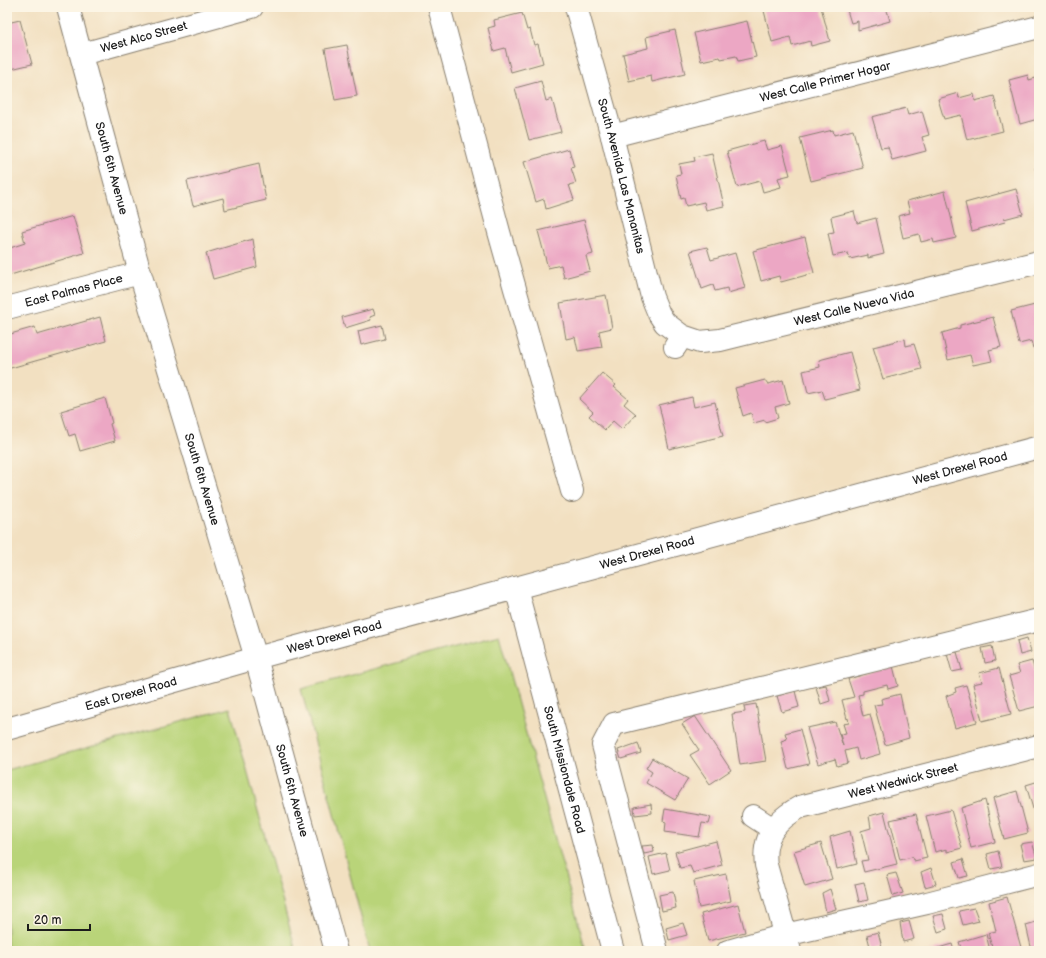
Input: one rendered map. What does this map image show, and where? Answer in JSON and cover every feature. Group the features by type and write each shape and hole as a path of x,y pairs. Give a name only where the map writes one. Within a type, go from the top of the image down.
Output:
{"street":[{"name":"South 6th Avenue","path":"68,7 82,54 140,273 256,658 336,951"},
{"name":"West Alco Street","path":"82,54 252,7"},
{"path":"439,7 499,232 572,491"},
{"name":"South Avenida Las Mananitas","path":"576,7 612,136 652,297 659,314 679,342"},
{"name":"West Calle Primer Hogar","path":"612,136 1039,27"},
{"name":"West Calle Nueva Vida","path":"679,342 720,340 1039,262"},
{"name":"East Palmas Place","path":"7,308 140,273"},
{"name":"West Drexel Road","path":"256,658 1039,447"},
{"name":"South Missiondale Road","path":"516,588 613,951"},
{"path":"657,951 603,745 614,724 1039,620"},
{"name":"East Drexel Road","path":"7,728 256,658"},
{"name":"West Wedwick Street","path":"773,829 786,815 800,807 1039,746"},
{"path":"753,816 773,829 766,846 765,857 787,943"},
{"path":"728,951 787,943 927,903 1039,874"}],"green space":[{"path":"499,635 586,951 370,951 301,689"},
{"path":"230,708 296,951 7,951 7,770"}],"building":[{"path":"763,7 821,7 830,41 811,46 810,41 792,46 790,37 772,42"},
{"path":"846,7 886,7 890,21 858,30 858,21 851,23"},
{"path":"929,7 954,8 945,10 944,8 930,11"},
{"path":"522,13 527,30 530,29 534,45 538,44 543,63 511,72 505,48 494,51 488,28 495,26 494,20"},
{"path":"20,20 32,64 7,70 7,23"},
{"path":"747,21 756,57 738,61 736,56 721,59 720,57 701,61 694,33"},
{"path":"675,30 685,74 652,82 651,76 629,81 623,54 648,48 646,37"},
{"path":"347,45 357,96 335,100 325,49"},
{"path":"1028,75 1029,80 1039,77 1039,122 1038,119 1020,124 1009,80"},
{"path":"541,81 546,101 552,99 561,132 529,140 515,88"},
{"path":"958,93 959,98 974,94 975,101 994,96 1003,131 967,140 961,115 944,119 938,99"},
{"path":"906,108 908,115 922,111 929,135 922,137 926,151 892,160 888,147 881,148 872,117"},
{"path":"833,130 834,135 853,130 863,168 811,181 800,138"},
{"path":"764,141 767,150 782,146 790,175 778,178 781,187 763,192 760,181 737,187 727,151"},
{"path":"569,149 574,167 571,168 576,183 569,185 574,200 546,209 544,199 536,202 524,162"},
{"path":"712,153 724,206 706,210 704,202 686,206 684,198 681,199 676,175 681,174 679,164 695,161 694,157"},
{"path":"259,164 266,200 225,210 223,198 193,206 187,181"},
{"path":"1039,167 1039,181 1038,181 1035,168"},
{"path":"7,171 11,186 7,187"},
{"path":"1016,189 1023,214 1004,219 1005,222 972,231 965,203"},
{"path":"945,191 956,238 934,243 933,239 921,242 919,234 903,238 898,216 910,213 907,201"},
{"path":"854,211 857,223 876,218 884,254 868,258 868,255 850,259 848,253 833,256 828,233 834,232 831,217"},
{"path":"73,216 84,253 7,276 7,249 25,243 22,231"},
{"path":"584,220 593,254 586,256 590,271 564,278 561,265 548,268 538,231"},
{"path":"805,237 814,273 781,282 779,276 761,281 753,251"},
{"path":"253,239 257,267 213,279 206,253"},
{"path":"707,247 711,260 735,253 745,288 728,293 727,288 715,291 713,285 702,289 690,251"},
{"path":"606,295 612,328 599,331 602,347 578,351 575,337 566,339 560,303"},
{"path":"1039,304 1039,347 1033,348 1031,341 1019,344 1011,311"},
{"path":"373,309 375,315 370,317 371,320 345,328 342,317"},
{"path":"100,317 106,341 7,369 7,335 35,327 37,335"},
{"path":"993,317 1001,347 989,350 992,361 973,365 970,355 948,360 942,333 960,328 960,325"},
{"path":"382,325 385,339 361,345 358,331"},
{"path":"905,339 906,346 914,344 922,369 883,379 873,347"},
{"path":"850,352 860,390 825,399 822,390 808,393 803,371 820,367 819,360"},
{"path":"602,373 616,385 614,387 628,399 624,404 636,414 622,429 613,421 605,430 589,416 593,412 579,399"},
{"path":"765,380 768,384 783,380 789,403 775,407 778,418 765,422 765,420 754,423 751,413 743,416 735,388"},
{"path":"692,397 694,407 715,402 723,436 669,449 659,405"},
{"path":"105,398 115,441 80,451 75,434 69,436 61,411"},
{"path":"1027,638 1031,652 1020,655 1017,641"},
{"path":"992,646 995,661 985,663 982,648"},
{"path":"957,652 962,670 952,672 947,654"},
{"path":"1032,661 1039,686 1039,706 1019,711 1009,676 1020,673 1017,665"},
{"path":"893,666 898,686 888,689 887,685 863,691 863,694 858,695 863,716 870,714 880,754 859,760 856,748 845,751 848,763 837,766 835,759 818,764 807,728 835,722 843,746 840,734 846,733 843,724 849,723 842,700 854,697 848,679"},
{"path":"999,668 1011,714 982,721 973,684 982,682 979,673"},
{"path":"826,685 830,701 821,704 816,687"},
{"path":"966,685 977,722 955,728 946,696 956,692 955,688"},
{"path":"795,691 799,707 782,712 777,696"},
{"path":"900,694 909,738 885,745 874,705 882,704 881,699"},
{"path":"756,704 766,761 740,765 732,714 745,712 744,706"},
{"path":"695,716 731,770 710,784 690,755 699,750 682,724"},
{"path":"800,729 809,764 788,769 781,741 787,739 785,733"},
{"path":"638,743 641,753 621,759 618,750"},
{"path":"652,758 688,779 675,800 646,783 652,772 646,768"},
{"path":"1039,781 1039,818 1036,819 1026,785"},
{"path":"1017,791 1028,833 1004,839 993,798"},
{"path":"985,800 995,842 971,848 961,808"},
{"path":"651,804 652,813 635,815 634,807"},
{"path":"665,809 711,817 709,824 702,823 699,837 665,832 666,822 663,821"},
{"path":"951,810 962,848 947,852 947,849 935,852 926,816"},
{"path":"884,812 897,864 864,872 861,861 868,860 861,831 871,828 869,816"},
{"path":"916,814 927,858 914,861 912,857 900,860 890,820"},
{"path":"850,831 857,864 837,869 830,837"},
{"path":"716,841 722,865 693,873 690,866 680,868 675,852"},
{"path":"1032,842 1037,858 1024,860 1020,844"},
{"path":"821,843 832,879 805,887 794,851"},
{"path":"653,845 654,852 644,854 642,846"},
{"path":"998,851 1002,867 991,869 987,854"},
{"path":"666,853 670,870 653,874 649,857"},
{"path":"963,859 968,876 959,878 954,862"},
{"path":"931,868 936,884 925,887 921,872"},
{"path":"896,873 903,893 893,896 887,875"},
{"path":"726,874 731,901 699,908 694,881"},
{"path":"864,882 868,900 859,902 855,884"},
{"path":"1039,888 1039,903 1038,903 1036,889"},
{"path":"830,889 836,909 826,912 822,893"},
{"path":"673,892 676,908 662,911 659,895"},
{"path":"1007,897 1022,951 993,951 988,933 996,931 989,902"},
{"path":"738,904 745,932 708,941 701,914"},
{"path":"974,908 979,921 963,925 959,911"},
{"path":"943,914 947,929 938,932 933,916"},
{"path":"1039,915 1039,951 1032,951 1026,925 1036,922 1035,916"},
{"path":"909,921 914,939 903,942 900,923"},
{"path":"683,923 687,935 669,940 666,928"},
{"path":"878,932 882,947 871,950 867,935"},
{"path":"986,934 990,951 962,951 959,942"},
{"path":"952,944 954,951 928,951"}]}
